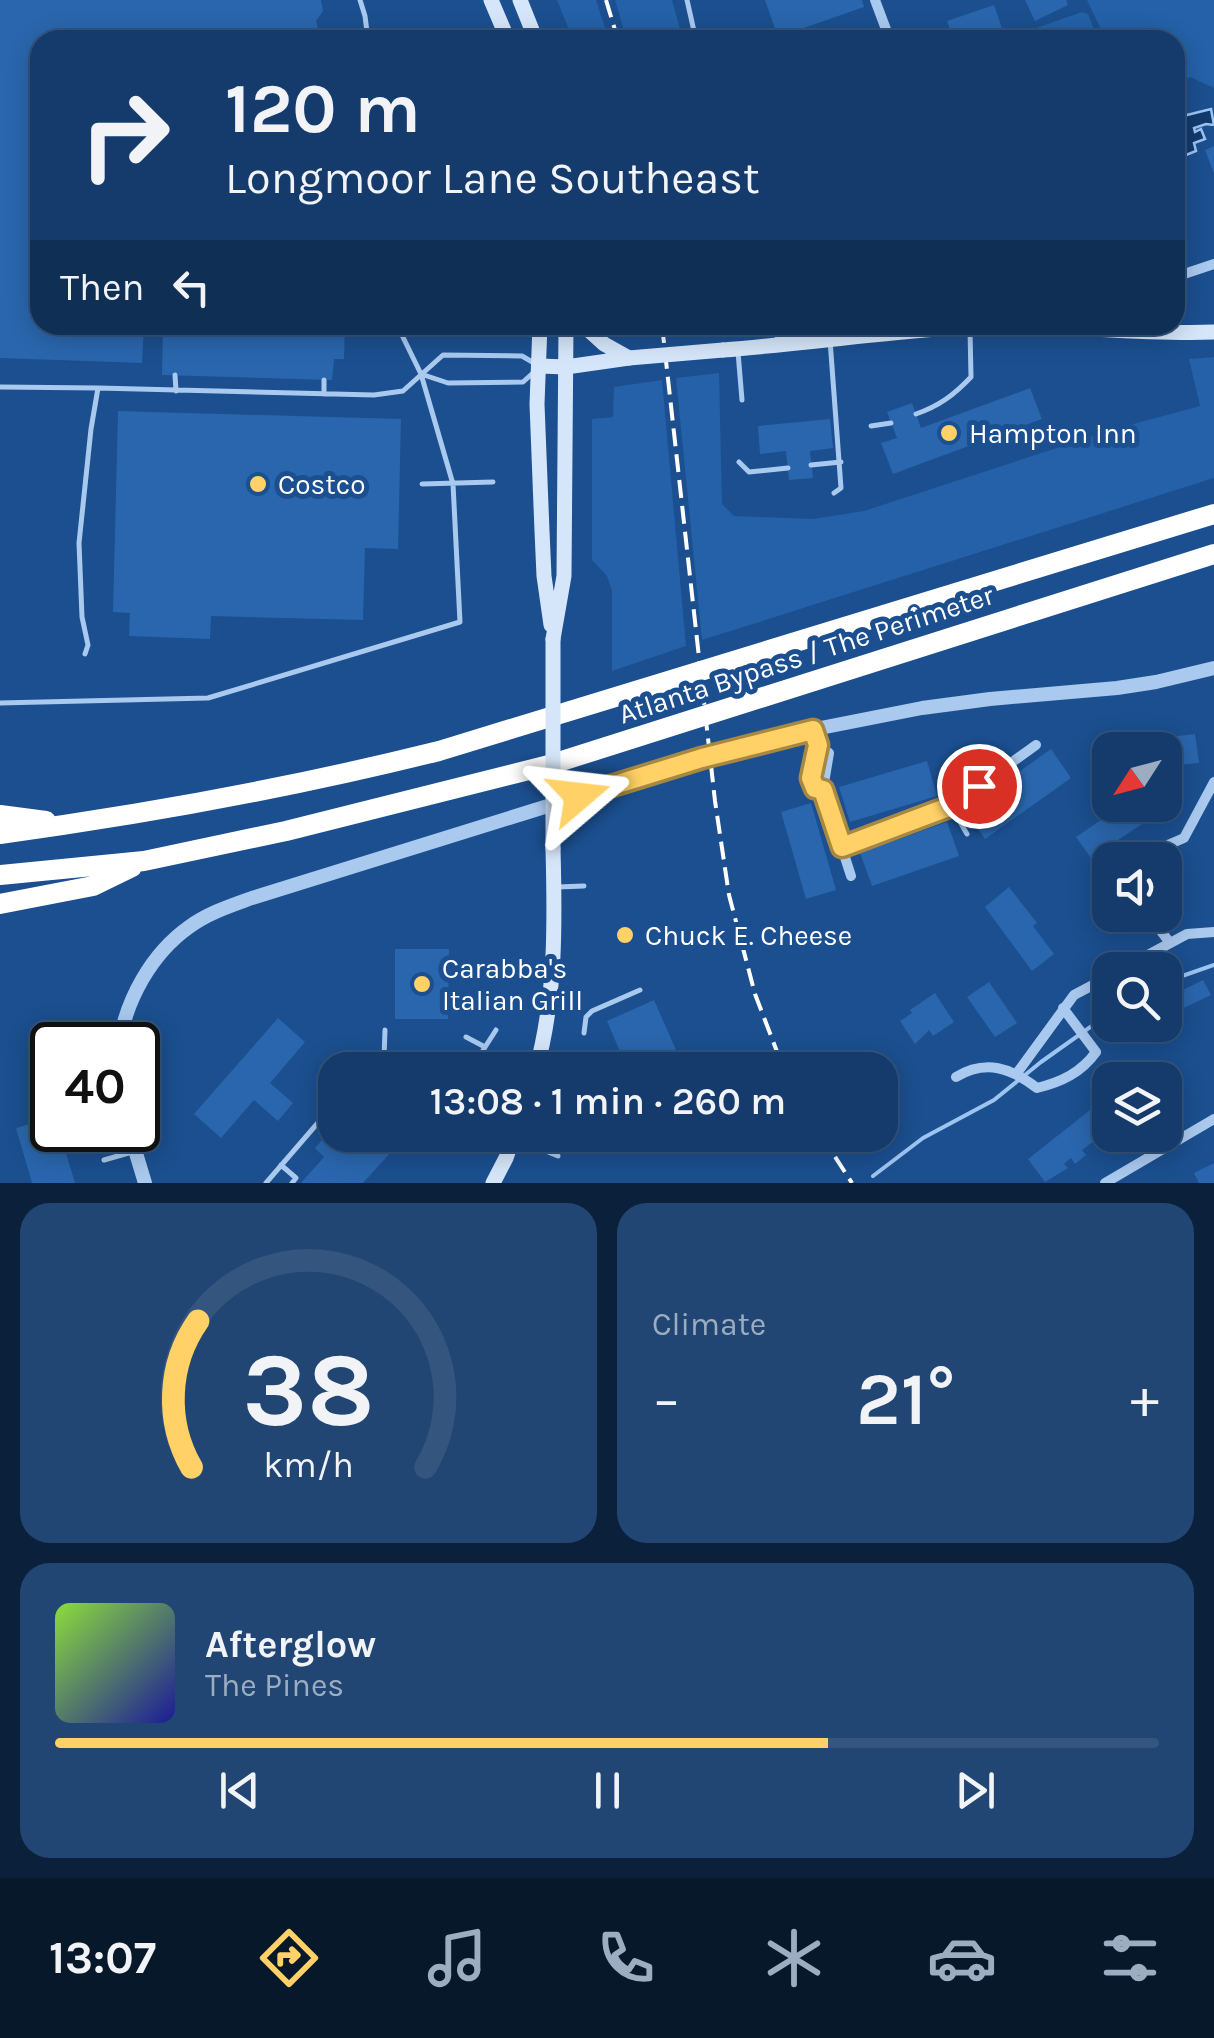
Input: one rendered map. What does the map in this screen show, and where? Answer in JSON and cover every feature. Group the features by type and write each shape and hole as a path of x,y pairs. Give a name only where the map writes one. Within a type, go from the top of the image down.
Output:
{"highway":[{"name":"Atlanta Bypass / The Perimeter","path":"0,834 250,794 439,751 1214,514"},
{"name":"Atlanta Bypass / The Perimeter","path":"0,875 144,861 286,831 549,765 1214,554"},
{"path":"0,815 73,824"},
{"path":"0,904 93,886 144,861"}],"main road":[{"path":"491,0 504,30"},
{"path":"520,0 532,30"},
{"path":"1185,332 1214,332"},
{"path":"540,335 537,404 544,576 553,639 554,849 551,994 541,1052"},
{"path":"553,639 564,576 566,335"},
{"path":"594,335 629,358"},
{"path":"540,366 566,367 884,335"},
{"path":"493,1183 508,1152"}],"street":[{"path":"875,0 886,30"},
{"path":"1185,274 1214,264"},
{"path":"779,335 780,346"},
{"path":"125,1022 149,969 180,934 210,914 336,870 702,758 813,730 990,698 1118,688 1214,668"},
{"path":"813,730 818,745 828,753 823,790 851,876"},
{"path":"842,847 951,806 1036,745"},
{"path":"1175,842 1184,838 1214,782"},
{"path":"1162,932 1170,943"},
{"path":"1153,952 1187,934 1214,932"},
{"path":"1017,1073 1074,995 1092,986"},
{"path":"956,1077 970,1068 990,1067 1017,1073 1037,1088 1061,1082 1096,1052 1063,1008"},
{"path":"1104,1183 1214,1120"},
{"path":"135,1152 145,1183"}],"lane":[{"path":"360,0 367,30"},
{"path":"687,0 694,30"},
{"path":"0,703 208,698 460,622 452,484 422,374 402,335"},
{"path":"916,414 937,407 971,378 970,335"},
{"path":"830,340 841,462 841,488 834,493"},
{"path":"730,350 742,400"},
{"path":"0,386 374,396 404,391 422,374 443,355 522,356 540,366 522,382 448,384 422,374"},
{"path":"176,375 176,391"},
{"path":"324,380 324,394"},
{"path":"85,654 88,646 82,617 79,542 98,388"},
{"path":"871,426 891,424"},
{"path":"740,462 749,472 788,468"},
{"path":"812,465 841,462"},
{"path":"422,484 493,482"},
{"path":"951,806 966,834"},
{"path":"554,887 584,886"},
{"path":"584,1033 586,1017 592,1011 640,990"},
{"path":"384,1052 385,1030"},
{"path":"483,1052 496,1030"},
{"path":"466,1038 486,1046"},
{"path":"266,1183 318,1123"},
{"path":"104,1160 132,1152"},
{"path":"549,1152 558,1156"},
{"path":"281,1165 296,1178 292,1183"}],"shaded area":[{"path":"557,0 596,0 606,30 569,30"},
{"path":"615,0 672,0 680,30 624,30"},
{"path":"1087,0 1214,0 1214,88 1190,77 1185,79 1185,30 1101,30"},
{"path":"1082,12 1088,14 1094,30 1031,30"},
{"path":"1211,109 1214,125 1194,128 1195,132 1201,129 1205,139 1194,143 1196,151 1186,155 1185,152 1185,116"},
{"path":"1214,357 1214,478 702,640 676,378 719,373 722,504 734,516 813,519 864,511 1115,429 1200,406 1189,359"},
{"path":"662,380 686,646 612,671 612,591 607,576 592,560 592,419 613,417 614,387"}],"building":[{"path":"0,0 321,0 323,11 316,21 318,30 30,30 30,335 143,335 142,363 0,358"},
{"path":"765,0 862,0 864,7 798,30 776,30"},
{"path":"1025,0 1066,0 1068,5 1035,21"},
{"path":"994,5 1003,30 950,30 947,21"},
{"path":"1214,146 1214,173 1205,150"},
{"path":"163,335 345,335 344,359 334,359 332,380 162,375"},
{"name":"Hampton Inn","path":"1030,388 1042,419 893,474 881,443 897,438 887,412 912,403 921,428"},
{"name":"Costco","path":"118,411 401,419 398,549 365,548 363,620 211,616 210,639 129,636 130,613 113,612"},
{"path":"830,419 833,448 810,451 813,478 789,480 786,451 760,454 758,426"},
{"path":"1195,734 1199,763 1182,764 1182,735"},
{"path":"1051,749 1071,778 985,839 965,810"},
{"path":"927,761 937,796 850,822 839,787"},
{"path":"811,803 836,890 806,899 781,812"},
{"path":"947,822 959,856 872,886 860,853"},
{"path":"1098,822 1142,824 1115,842 1092,842 1091,858 1076,837"},
{"path":"1009,887 1037,923 1033,926 1054,954 1032,971 985,907"},
{"name":"Carabba's Italian Grill","path":"395,949 449,949 448,1019 395,1019"},
{"path":"1203,980 1211,995 1182,1009 1183,990"},
{"path":"989,982 1017,1023 995,1037 967,997"},
{"path":"935,993 954,1022 933,1036 929,1030 915,1044 900,1021"},
{"path":"654,1000 677,1052 620,1052 607,1021"},
{"path":"278,1018 305,1042 270,1083 293,1103 278,1121 254,1100 221,1138 194,1114"},
{"path":"1092,1108 1092,1143 1082,1150 1086,1155 1075,1164 1071,1158 1064,1164 1068,1168 1045,1182 1028,1159"},
{"path":"30,1124 30,1152 65,1152 75,1183 32,1183 16,1128"},
{"path":"319,1152 391,1152 363,1183 301,1183 324,1157"},
{"path":"1214,1163 1214,1183 1199,1183 1194,1173"}],"waterway":[{"path":"1182,976 1214,965"},
{"path":"873,1176 923,1138 994,1100 1092,1026"}],"railway":[{"path":"606,0 615,30"},
{"path":"663,335 729,895 755,994 777,1052"},
{"path":"832,1152 852,1183"}],"place":[{"name":"Hampton Inn","path":"949,433"},
{"name":"Costco","path":"258,484"},
{"name":"Chuck E. Cheese","path":"625,935"},
{"name":"Carabba's Italian Grill","path":"422,984"}],"route":[{"path":"579,796 702,758 813,730 818,745 811,778 815,788 823,790 842,847 951,806 979,786"}]}
